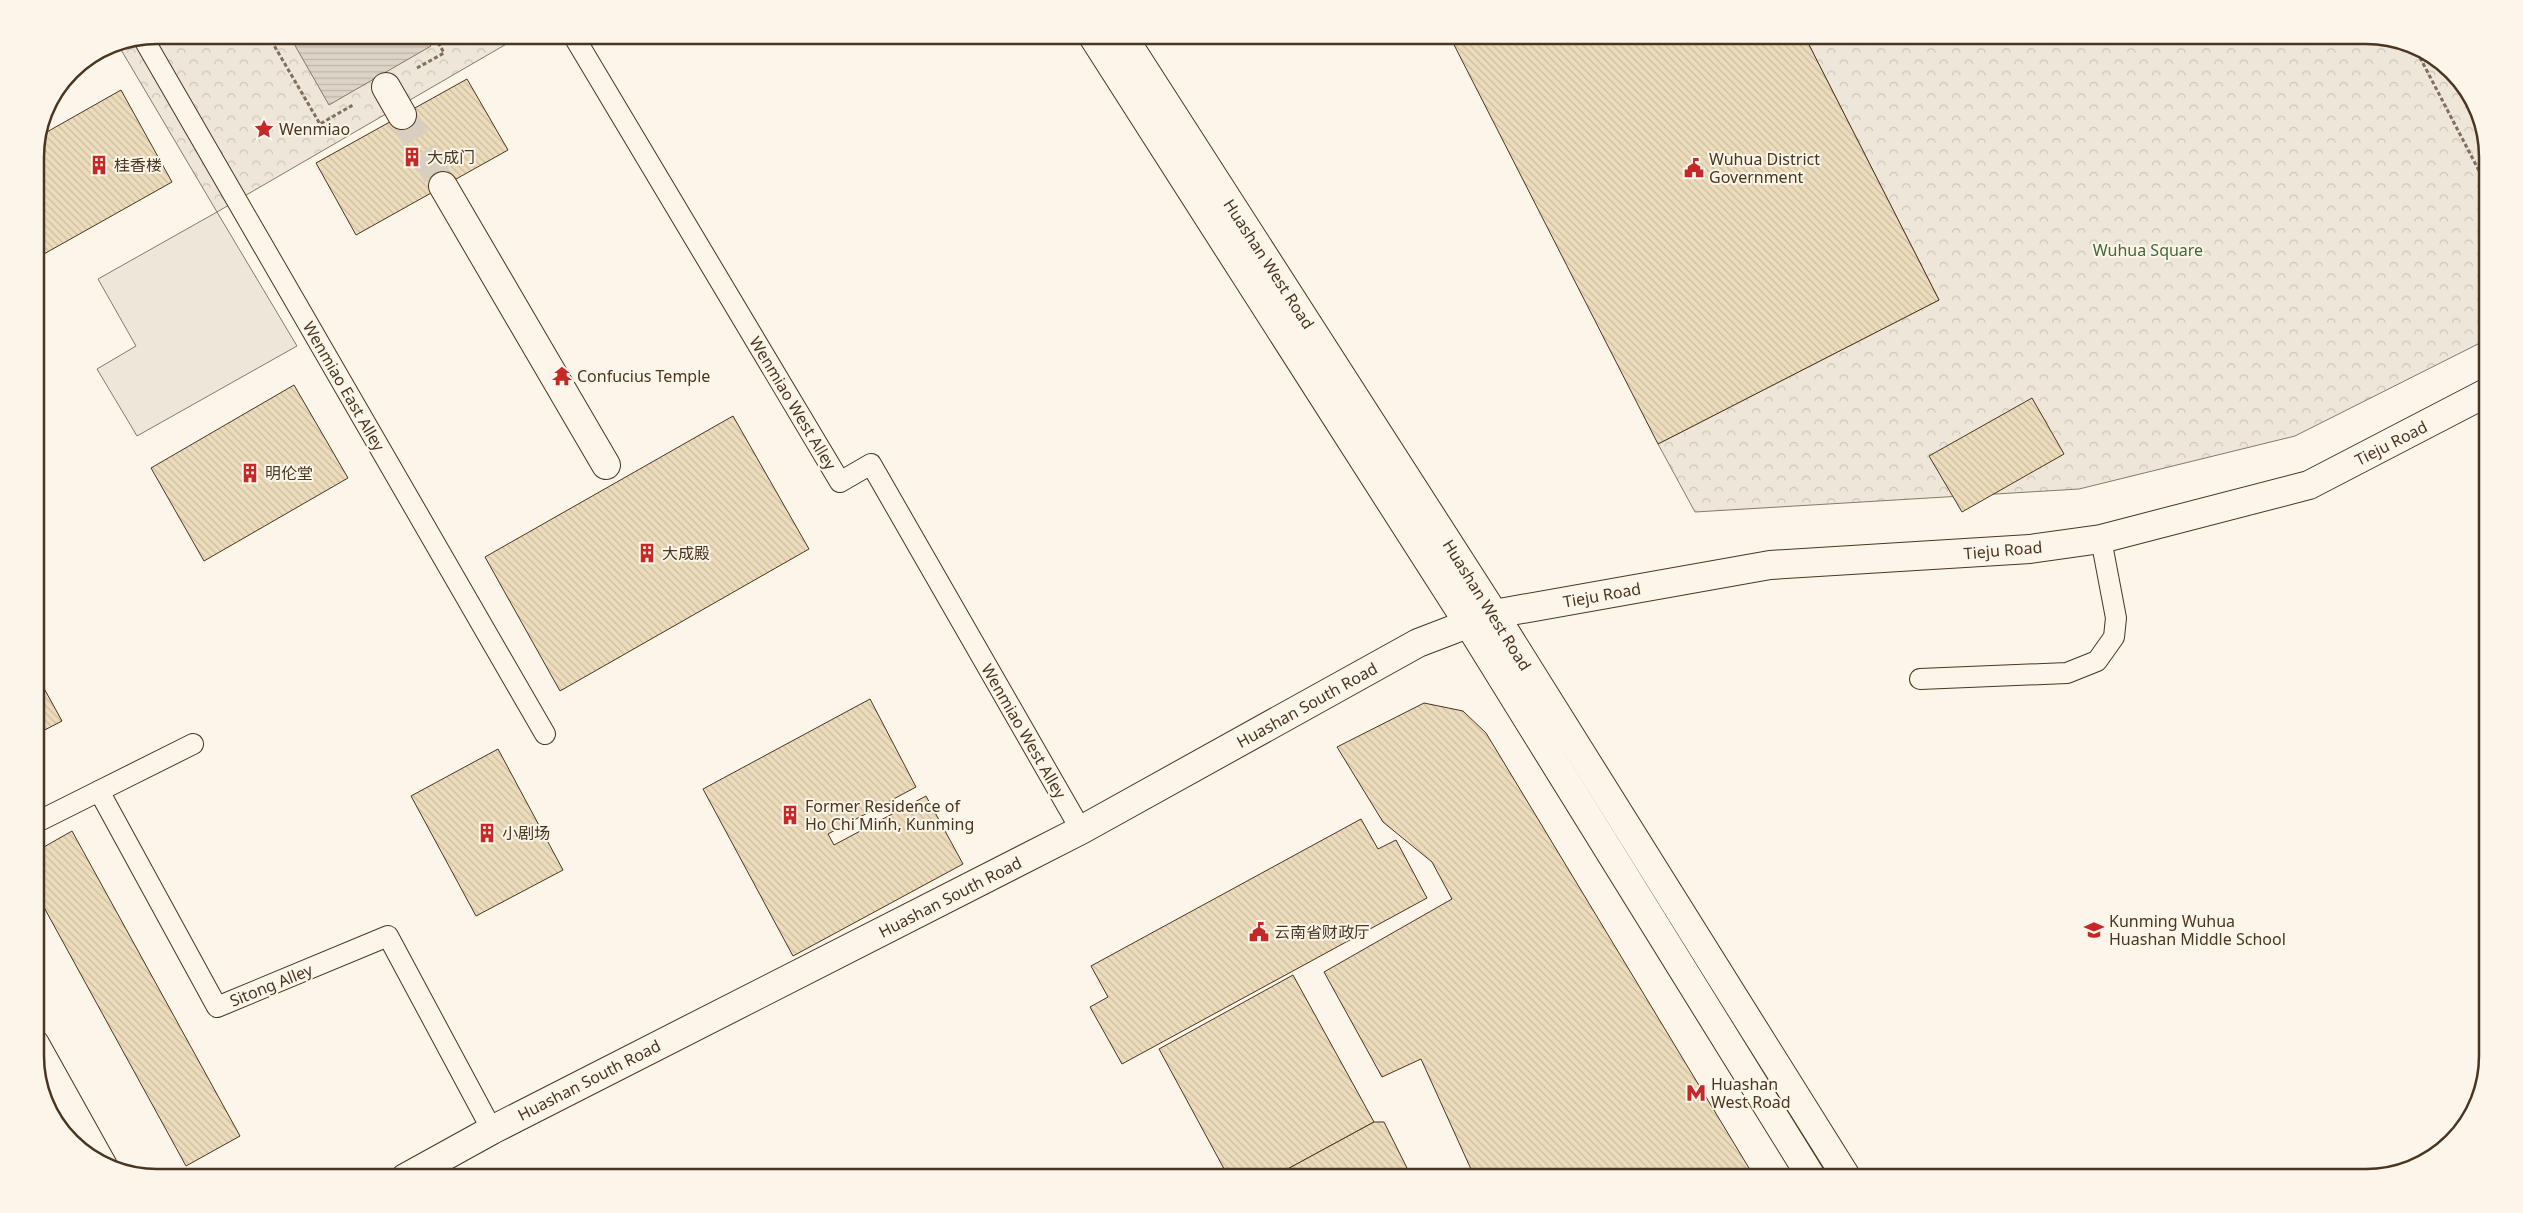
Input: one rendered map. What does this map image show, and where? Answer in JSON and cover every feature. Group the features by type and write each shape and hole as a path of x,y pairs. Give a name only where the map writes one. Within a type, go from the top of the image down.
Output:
{"street":[{"name":"Huashan West Road","path":"1098,44 1468,623 1806,1169"},
{"name":"Huashan West Road","path":"1128,44 1494,614 1841,1169"},
{"path":"386,87 402,115"},
{"path":"443,186 606,465"},
{"name":"Tieju Road","path":"1494,614 1770,565 2030,549 2101,539 2309,485 2479,397"},
{"name":"Huashan South Road","path":"421,1169 492,1130 1081,830 1418,643 1494,614"},
{"path":"44,1060 94,1150"}],"lane":[{"name":"Wenmiao East Alley","path":"147,44 545,734"},
{"name":"Wenmiao West Alley","path":"578,44 840,482 871,464 1081,830"},
{"path":"1920,679 2068,673 2097,661 2114,637 2116,618 2101,539"},
{"path":"44,819 192,744"},
{"name":"Sitong Alley","path":"100,791 217,1007 388,936 492,1130"}],"path":[{"path":"273,44 320,124 444,52 439,44"},
{"path":"2420,57 2479,171"}],"green space":[{"name":"Wenmiao","path":"149,44 506,44 217,212 121,50"},
{"name":"Wuhua Square","path":"1809,44 2374,44 2389,46 2416,55 2441,72 2460,94 2473,120 2479,149 2479,344 2295,436 2079,489 1695,512 1658,444 1939,300"}],"shaded area":[{"path":"294,44 430,44 431,46 329,105"},
{"path":"217,212 297,346 137,436 97,369 136,346 98,279"}],"building":[{"name":"Wuhua District Government","path":"1454,44 1809,44 1939,300 1658,444"},
{"name":"大成门","path":"467,79 508,150 356,235 316,163"},
{"name":"桂香楼","path":"121,90 172,182 44,254 44,149 47,132"},
{"name":"明伦堂","path":"294,385 348,478 204,561 151,468"},
{"path":"2032,398 2064,454 1962,512 1929,456"},
{"name":"大成殿","path":"733,416 809,549 560,691 485,557"},
{"path":"44,688 62,721 44,730"},
{"name":"Former Residence of Ho Chi Minh, Kunming","path":"870,699 916,787 828,834 834,845 926,796 963,864 793,956 703,789"},
{"path":"1424,703 1463,711 1486,733 1750,1169 1471,1169 1421,1059 1382,1077 1324,972 1452,899 1432,862 1383,822 1337,747"},
{"name":"小剧场","path":"498,749 563,870 476,916 411,796"},
{"name":"云南省财政厅","path":"1361,819 1378,849 1396,840 1427,898 1122,1064 1090,1007 1108,997 1091,966"},
{"path":"72,831 240,1136 186,1166 44,907 44,847"},
{"path":"1293,975 1374,1122 1288,1169 1224,1169 1159,1049"},
{"path":"1374,1122 1384,1122 1408,1169 1288,1169"}],"tunnel":[{"path":"402,115 443,186"}],"place":[{"name":"Wenmiao","path":"264,129"},
{"name":"大成门","path":"412,157"},
{"name":"桂香楼","path":"99,165"},
{"name":"Wuhua District Government","path":"1694,168"},
{"name":"Confucius Temple","path":"562,376"},
{"name":"明伦堂","path":"250,473"},
{"name":"大成殿","path":"647,553"},
{"name":"Former Residence of Ho Chi Minh, Kunming","path":"790,815"},
{"name":"小剧场","path":"487,833"},
{"name":"Kunming Wuhua Huashan Middle School","path":"2094,930"},
{"name":"云南省财政厅","path":"1259,932"},
{"name":"Huashan West Road","path":"1696,1093"}]}
